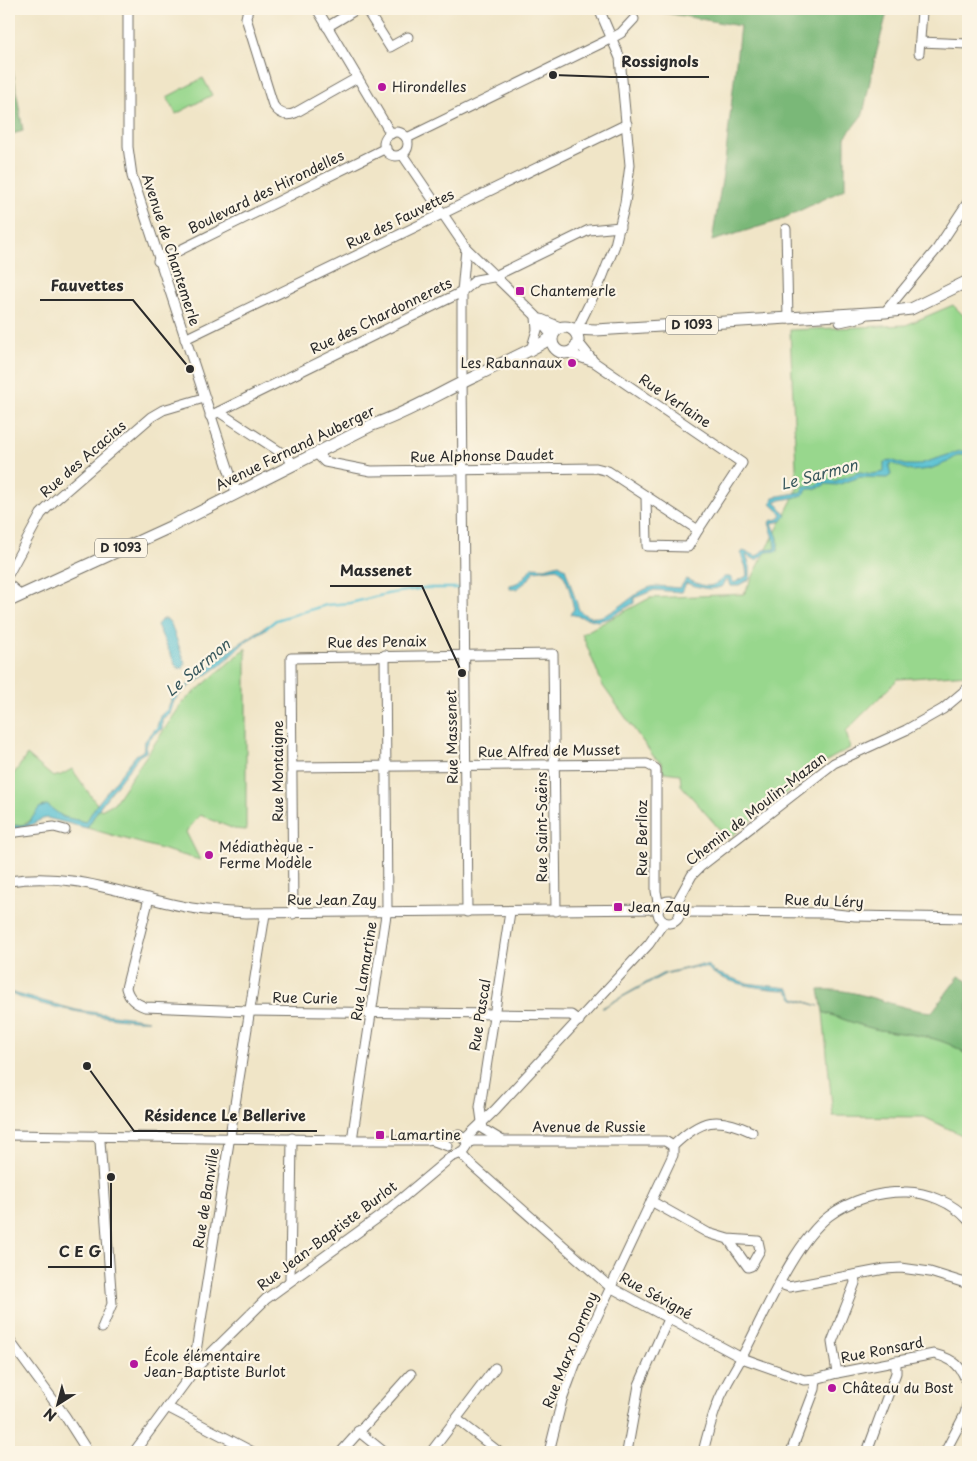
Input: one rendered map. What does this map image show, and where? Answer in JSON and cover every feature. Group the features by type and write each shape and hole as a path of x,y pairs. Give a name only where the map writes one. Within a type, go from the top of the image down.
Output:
{"main road":[{"name":"D 1093","path":"596,330 788,319 911,309 968,281"},
{"name":"D 1093","path":"788,319 813,324 910,316 926,310 968,281"},
{"path":"571,331 576,347 568,353 564,353 553,340 571,331 596,330"},
{"name":"Avenue Fernand Auberger","path":"9,602 161,531 372,425 393,418 462,382 553,340"},
{"name":"Avenue Fernand Auberger","path":"11,590 72,571"}],"street":[{"name":"Avenue de Chantemerle","path":"128,9 128,147 132,176 158,261 236,492"},
{"path":"248,9 246,18 273,106 280,113 290,115 295,113 358,78"},
{"path":"317,9 391,134"},
{"path":"327,27 357,9"},
{"path":"366,9 390,47 408,37"},
{"path":"536,316 571,331 584,314 602,278 620,227 630,165 627,124 620,58 599,9"},
{"path":"919,53 922,12"},
{"path":"407,138 612,38 621,33 634,19"},
{"path":"920,42 968,44"},
{"name":"Rue des Fauvettes","path":"185,339 627,124"},
{"path":"398,132 407,138 407,149 402,154 391,154 386,148 386,138 391,134 398,132"},
{"name":"Boulevard des Hirondelles","path":"158,261 386,148"},
{"path":"402,154 466,248 536,316 553,340"},
{"path":"840,322 885,312 937,249 968,202"},
{"name":"Rue des Chardonnerets","path":"210,416 462,292 476,280 493,276 589,230 620,227"},
{"path":"786,229 788,319"},
{"name":"Rue Massenet","path":"466,248 462,292 462,382 468,912"},
{"path":"584,314 596,330"},
{"path":"531,350 538,330 536,316"},
{"name":"Rue Verlaine","path":"571,331 594,362"},
{"name":"Rue Verlaine","path":"568,353 594,362 742,463 698,530"},
{"name":"Rue des Acacias","path":"9,573 33,526 54,501 151,417 163,410 204,398"},
{"path":"219,412 288,457 293,464"},
{"name":"Rue Alphonse Daudet","path":"316,453 325,462 371,471 596,468 608,471 698,530"},
{"path":"646,496 647,546 688,547 698,530"},
{"name":"Rue des Penaix","path":"291,658 385,655 553,654"},
{"name":"Rue Saint-Saëns","path":"553,654 556,911"},
{"name":"Rue Lamartine","path":"352,1140 386,914 385,655"},
{"name":"Rue Montaigne","path":"291,658 293,914"},
{"name":"Chemin de Moulin-Mazan","path":"678,908 692,876 700,867 834,763 906,730 944,709 968,688"},
{"name":"Rue Alfred de Musset","path":"292,767 647,764 656,769"},
{"name":"Rue Berlioz","path":"656,769 656,891 660,907"},
{"path":"9,833 54,827 66,830"},
{"name":"Rue Jean Zay","path":"9,881 33,878 71,880 186,907 265,914 510,912 660,907"},
{"name":"Rue Curie","path":"149,898 131,966 127,990 128,996 136,1004 145,1007 248,1011 571,1015 579,1021"},
{"path":"670,902 678,908 674,922 664,922 659,915 660,907 670,902"},
{"name":"Rue du Léry","path":"678,908 826,913 855,916 968,918"},
{"name":"Rue Pascal","path":"483,1122 480,1107 510,912"},
{"name":"Rue de Banville","path":"196,1368 194,1364 248,1011 265,914"},
{"path":"426,1140 449,1147 460,1154 467,1148 467,1141 483,1122 649,944 664,922"},
{"path":"673,1146 693,1128 715,1121 731,1122 752,1132"},
{"path":"483,1122 483,1128 488,1134 503,1141"},
{"path":"9,1135 426,1140 459,1135 467,1141"},
{"path":"96,1136 100,1141 112,1304 102,1328"},
{"path":"444,1163 452,1137"},
{"path":"290,1280 292,1138"},
{"name":"Avenue de Russie","path":"467,1141 665,1141 673,1146"},
{"name":"Rue Marx Dormoy","path":"549,1452 562,1400 610,1288 673,1155 673,1146"},
{"name":"Rue Jean-Baptiste Burlot","path":"134,1452 196,1368 266,1299 382,1214 444,1163 460,1154"},
{"name":"Rue Sévigné","path":"460,1154 610,1288 742,1358 804,1380 816,1379"},
{"path":"703,1452 717,1403 780,1284 815,1229 842,1207 860,1199 894,1192 912,1191 950,1205 968,1220"},
{"path":"651,1201 708,1233 728,1239"},
{"path":"780,1284 789,1287 901,1268 968,1282"},
{"path":"837,1373 832,1342 855,1282 854,1275"},
{"path":"627,1452 639,1385 668,1319"},
{"path":"9,1340 65,1416 88,1452"},
{"name":"Rue Ronsard","path":"816,1379 837,1373 934,1354 947,1357 958,1363 965,1374 968,1386"},
{"path":"867,1452 896,1373 896,1362"},
{"path":"431,1452 458,1420 495,1368"},
{"path":"341,1452 411,1374"},
{"path":"791,1452 815,1389 816,1379"},
{"path":"945,1452 965,1414 968,1401"},
{"path":"167,1408 253,1452"},
{"path":"458,1420 499,1452"},
{"path":"358,1431 384,1452"}],"green space":[{"path":"888,9 863,114 845,137 845,189 778,221 712,241 725,162 740,26 649,10"},
{"path":"9,70 13,71 23,131 9,135"},
{"path":"203,78 212,95 176,114 167,97"},
{"path":"953,305 968,320 968,674 898,679 846,731 850,748 830,759 728,839 681,785 680,774 663,772 662,763 654,757 603,686 582,634 650,598 744,594 797,490 790,330 906,325"},
{"path":"246,648 246,830 234,829 200,815 186,832 200,860 87,828 42,806 32,819 25,824 9,824 9,781 27,755 53,777 72,769 101,810 114,803 183,702"},
{"path":"959,976 968,981 968,1055 957,1048 934,1039 875,1029 823,1012 819,990 848,992 903,1007 932,1012"},
{"path":"823,1012 875,1029 934,1039 957,1048 968,1055 968,1138 924,1117 833,1116"}],"water":[{"path":"960,451 968,451 968,455 958,455 948,462 930,469 911,471 891,463 889,466 891,475 887,478 860,477 837,485 826,484 816,489 808,489 802,496 775,501 786,515 782,521 772,523 778,538 778,551 767,552 756,560 746,555 750,567 750,579 737,586 730,586 728,580 724,581 723,586 713,589 686,583 682,592 654,590 634,598 634,603 609,618 598,621 570,614 574,609 570,593 564,576 557,568 534,571 528,580 517,589 510,589 510,585 520,581 532,567 545,568 559,564 565,568 579,610 587,616 596,617 605,615 640,592 652,587 680,588 686,579 710,586 719,582 724,577 730,577 734,583 747,576 741,554 743,551 757,556 763,550 775,549 769,523 772,520 779,519 782,514 771,504 773,497 802,492 804,486 814,486 825,480 835,481 860,472 872,474 884,472 884,463 891,460 905,465 917,465"},
{"path":"162,619 167,619 171,624 185,663 183,668 177,668 157,625"},
{"path":"268,625 269,627 245,642 221,665 184,690 174,701 170,713 162,719 162,729 150,738 146,752 139,756 101,805 87,828 47,818 26,827 9,828 9,824 16,826 28,824 39,808 47,805 63,817 86,822 95,807 136,755 143,751 145,741 157,727 160,716 168,709 172,698 236,646"},
{"path":"699,965 709,966 714,972 746,983 788,988 795,998 819,1006 794,999 787,990 744,985 722,978 708,968 695,967 665,974 602,1008 662,974"},
{"path":"9,992 76,1010 149,1020 121,1019 77,1012 34,1002"}],"waterway":[{"name":"Le Sarmon","path":"266,628 276,620 326,605 350,603 424,588 460,588"}],"place":[{"name":"Rossignols","path":"553,75"},
{"name":"Hirondelles","path":"382,87"},
{"name":"Chantemerle","path":"520,291"},
{"name":"Les Rabannaux","path":"572,363"},
{"name":"Fauvettes","path":"190,369"},
{"name":"Massenet","path":"462,673"},
{"name":"Médiathèque - Ferme Modèle","path":"209,855"},
{"name":"Jean Zay","path":"618,907"},
{"name":"Résidence Le Bellerive","path":"87,1066"},
{"name":"Lamartine","path":"380,1135"},
{"name":"C E G","path":"111,1177"},
{"name":"École élémentaire Jean-Baptiste Burlot","path":"134,1364"},
{"name":"Château du Bost","path":"832,1388"}]}
